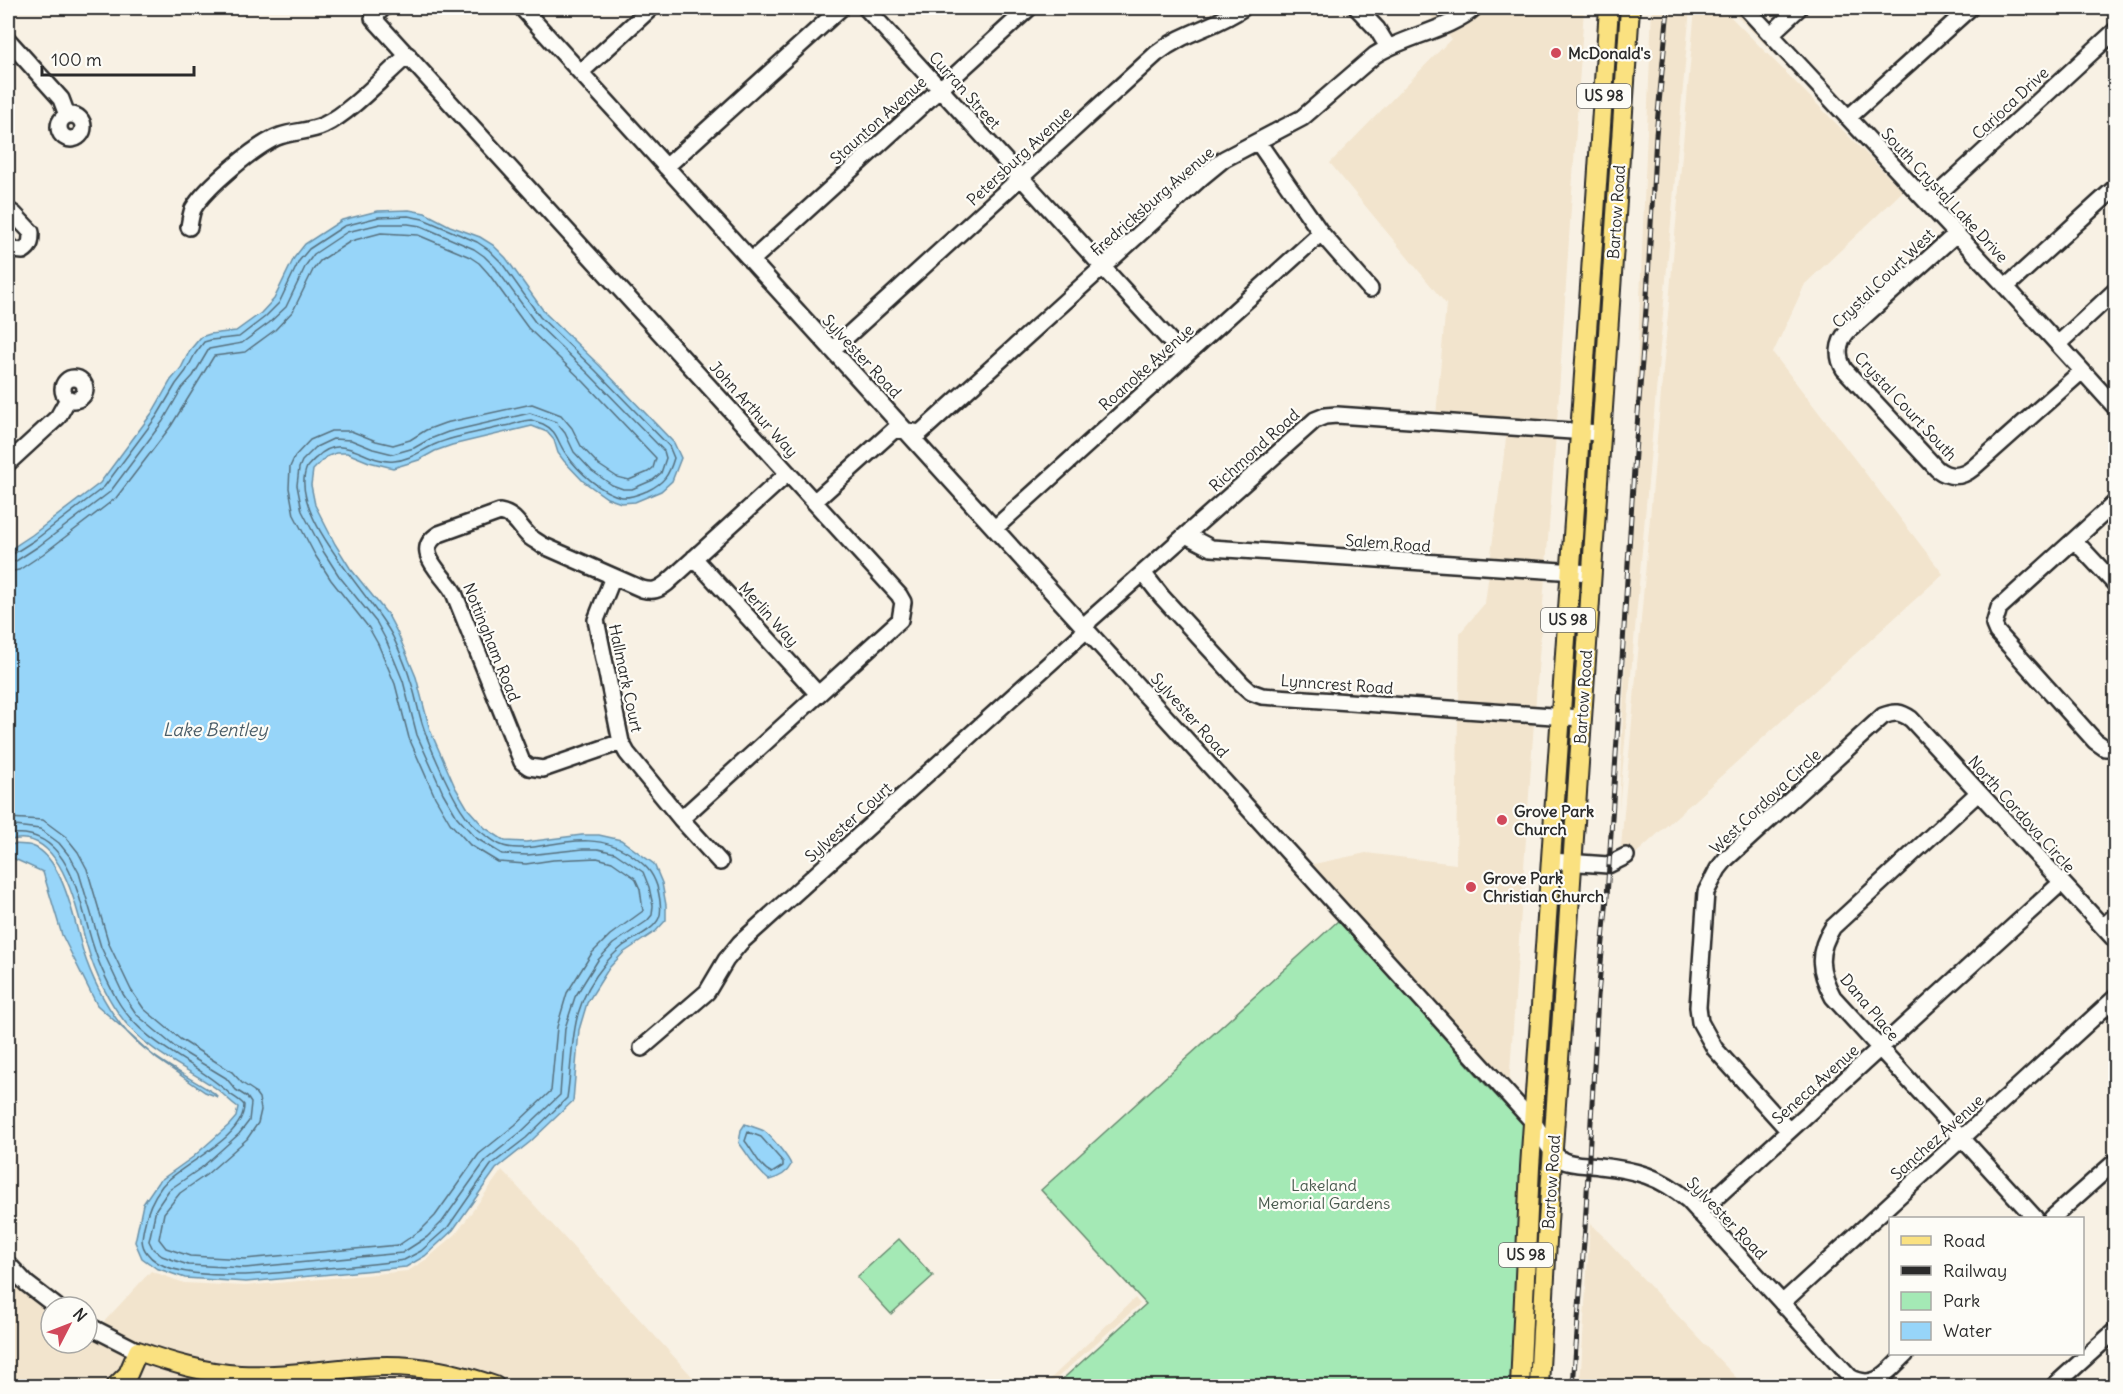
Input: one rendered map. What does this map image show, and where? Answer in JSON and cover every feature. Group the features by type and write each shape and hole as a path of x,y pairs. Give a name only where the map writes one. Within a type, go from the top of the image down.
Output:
{"main road":[{"name":"Bartow Road","path":"1520,1386 1530,1167 1610,8"},
{"name":"Bartow Road","path":"1539,1386 1581,718 1630,8"},
{"path":"116,1386 128,1374 138,1351 172,1363 211,1372 302,1380 364,1367 399,1366 435,1370 476,1379 495,1386"},
{"path":"242,1375 262,1386"}],"street":[{"name":"John Arthur Way","path":"383,8 374,18 903,602 900,621 681,819"},
{"name":"Sylvester Road","path":"522,8 1534,1123 1553,1152 1562,1160 1572,1163 1627,1169 1660,1179 1689,1200 1850,1377 1859,1382 1872,1382 1881,1377 1904,1355"},
{"path":"581,72 651,8"},
{"path":"666,167 841,8"},
{"name":"Curran Street","path":"866,8 1184,356"},
{"name":"Staunton Avenue","path":"751,261 1029,8"},
{"name":"Petersburg Avenue","path":"832,350 1168,45 1244,8"},
{"path":"1358,8 1377,29 1388,47"},
{"name":"Fredricksburg Avenue","path":"907,431 920,433 1224,159 1302,118 1375,55 1388,47 1464,17 1474,8"},
{"name":"South Crystal Lake Drive","path":"1746,8 1850,117 2115,408"},
{"path":"1771,34 1799,8"},
{"path":"1850,117 1970,8"},
{"name":"Carioca Drive","path":"1928,203 2115,30"},
{"path":"8,40 62,99 67,115"},
{"path":"189,227 192,210 203,196 256,148 281,135 324,126 408,55"},
{"path":"1258,142 1321,233 1370,289"},
{"path":"2006,287 2115,187"},
{"path":"8,210 31,232 31,240 23,251 13,250 8,244"},
{"name":"Roanoke Avenue","path":"995,528 1321,233"},
{"name":"Crystal Court West","path":"1839,351 1846,332 1956,234"},
{"path":"2058,344 2115,290"},
{"name":"Crystal Court South","path":"1839,351 1840,362 1845,369 1936,469 1945,475 1956,477 1966,474 2082,371"},
{"path":"8,463 58,417 68,399"},
{"name":"Richmond Road","path":"1086,627 1090,620 1314,420 1325,416 1581,430 1600,433"},
{"path":"814,502 895,429 907,431"},
{"name":"Nottingham Road","path":"621,742 543,769 529,767 522,762 450,584 428,555 428,546 432,538 500,512 509,514 517,520 530,537 542,545 642,590 659,590 788,473"},
{"path":"2115,502 1999,608 1994,625 1997,632 2095,741 2105,748 2115,748"},
{"name":"Salem Road","path":"1186,535 1211,548 1591,573"},
{"path":"2074,540 2115,585"},
{"name":"Merlin Way","path":"694,558 818,694"},
{"name":"Lynncrest Road","path":"1144,574 1162,597 1242,684 1251,692 1262,696 1581,718"},
{"name":"Hallmark Court","path":"613,577 596,620 621,742 627,753 681,819 720,862"},
{"name":"Sylvester Court","path":"642,1048 707,992 726,960 740,943 1081,635 1086,627"},
{"name":"West Cordova Circle","path":"1790,1131 1715,1049 1700,1022 1698,1006 1706,892 1726,859 1883,716 1892,712 1901,712"},
{"name":"North Cordova Circle","path":"1901,712 1911,719 2115,941"},
{"name":"Dana Place","path":"1978,793 1849,912 1825,940 1821,960 1823,977 1833,996 2034,1217"},
{"path":"1552,861 1608,866 1626,856"},
{"name":"Seneca Avenue","path":"1699,1213 2061,883"},
{"path":"2103,927 2115,915"},
{"name":"Sanchez Avenue","path":"1782,1303 2115,997"},
{"path":"2053,1217 2115,1161"},
{"path":"8,1264 41,1295"},
{"path":"2054,1386 2115,1330"},
{"path":"99,1331 138,1351"}],"shaded area":[{"path":"1424,8 1466,8 1436,22"},
{"path":"1482,8 1584,8 1557,423 1436,416 1446,304 1330,163 1451,39 1444,30 1467,21"},
{"path":"1652,8 1690,8 1619,810"},
{"path":"1695,8 1722,8 1903,191 1805,284 1773,353 1943,574 1619,869"},
{"path":"1729,8 1737,8 1803,83"},
{"path":"1507,431 1556,435 1546,566 1490,562"},
{"path":"1489,573 1545,577 1535,711 1459,705 1460,633 1485,603"},
{"path":"1458,716 1534,722 1509,1086 1309,865 1366,853 1456,864"},
{"path":"502,1170 701,1386 511,1386 477,1374 213,1367 141,1346 100,1326 151,1271 184,1283 245,1286 408,1271 427,1259 456,1234"},
{"path":"1590,1223 1601,1234 1744,1386 1580,1386"},
{"path":"8,1273 39,1299 39,1355 99,1355 99,1338 131,1354 109,1386 8,1386"},
{"path":"1135,1298 1140,1304 1048,1386 1043,1386"},
{"path":"141,1358 240,1380 251,1386 123,1386"},
{"path":"399,1372 478,1386 304,1386 309,1379"}],"green space":[{"name":"Lakeland Memorial Gardens","path":"1339,920 1524,1125 1510,1386 1055,1386 1146,1304 1041,1190"},
{"path":"899,1239 933,1276 891,1314 857,1277"}],"water":[{"name":"Lake Bentley","path":"409,210 425,213 493,245 506,258 545,313 674,443 681,458 672,481 661,491 635,502 621,503 607,498 583,481 558,453 554,440 547,432 532,426 452,445 419,460 393,468 347,453 336,453 326,457 313,470 311,485 315,505 350,568 388,615 398,634 416,677 430,730 455,787 468,809 485,828 505,841 526,842 582,835 599,835 621,840 654,864 662,883 666,920 656,931 623,953 609,968 587,1003 579,1030 573,1101 530,1142 496,1169 453,1230 425,1256 406,1267 246,1282 185,1278 156,1268 142,1258 135,1242 143,1204 158,1182 193,1157 229,1125 236,1117 238,1107 214,1087 144,1042 125,1022 113,1006 99,978 72,895 55,858 42,846 27,839 8,841 8,551 100,483 152,413 190,350 201,337 236,331 261,313 274,299 294,258 305,244 342,220 378,211"},
{"path":"14,844 32,846 43,852 60,876 94,980 109,1008 127,1032 97,1005 62,935 43,872 8,856 8,846"},
{"path":"151,1053 214,1093 218,1097 205,1092"},
{"path":"745,1124 764,1131 771,1137 791,1165 785,1173 769,1180 756,1167 739,1143 741,1130"}],"railway":[{"path":"1573,1386 1656,135 1668,8"}],"place":[{"name":"McDonald's","path":"1556,53"},
{"name":"Grove Park Church","path":"1502,820"},
{"name":"Grove Park Christian Church","path":"1471,887"}]}
